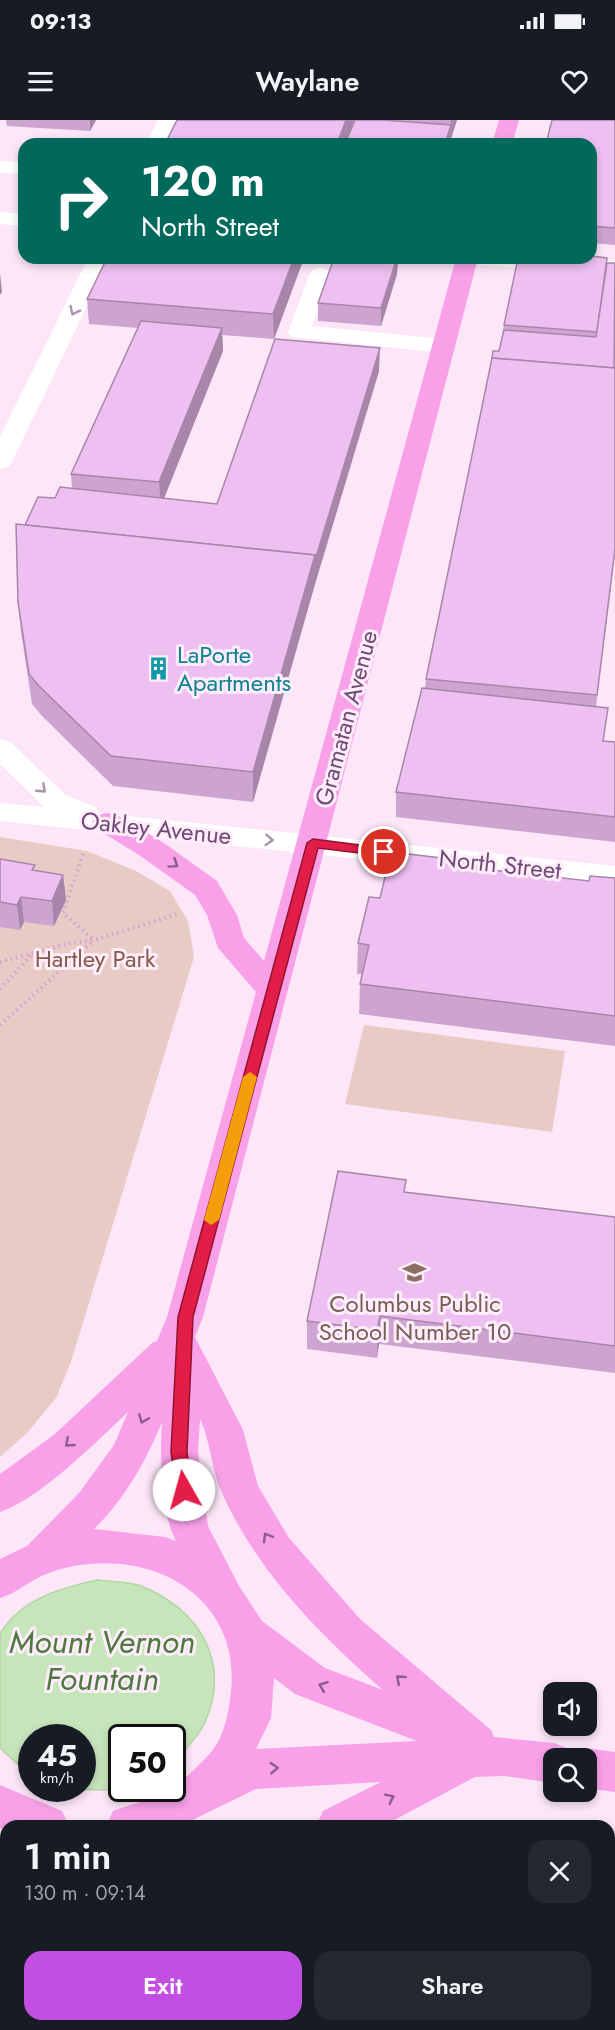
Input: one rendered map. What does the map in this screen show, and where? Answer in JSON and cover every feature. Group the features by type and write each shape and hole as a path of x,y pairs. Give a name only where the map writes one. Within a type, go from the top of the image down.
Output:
{"main road":[{"path":"504,138 509,120"},
{"name":"Gramatan Avenue","path":"41,1557 93,1505 130,1453 181,1337 464,264"},
{"path":"107,822 150,848 206,888 222,915 229,941 273,991"},
{"path":"0,1496 68,1445 181,1337 224,1430 240,1490 275,1550 346,1632 485,1752"},
{"name":"Gramatan Avenue","path":"181,1337 179,1452 189,1528 239,1617"},
{"path":"0,1581 41,1557 82,1547 125,1545 165,1554 200,1573 239,1617 310,1681 485,1752 543,1761"},
{"path":"182,1804 215,1778 243,1737 253,1710 256,1671 239,1617"},
{"path":"147,1820 252,1769 485,1752"},
{"path":"347,1820 485,1752"},
{"path":"597,1770 615,1772"},
{"path":"0,1805 30,1820"}],"street":[{"path":"159,138 168,120"},
{"path":"0,166 18,168"},
{"path":"0,218 18,220"},
{"path":"0,462 96,264"},
{"path":"555,264 615,268"},
{"path":"320,274 299,332 444,346"},
{"path":"0,748 56,802 107,822"},
{"name":"Oakley Avenue","path":"0,812 313,843"},
{"name":"North Street","path":"313,843 615,876"}],"path":[{"path":"86,845 63,913 94,940"},
{"path":"0,963 66,944 94,940 182,913"},
{"path":"0,1025 94,940"},
{"path":"0,989 34,953"}],"green space":[{"name":"Hartley Park","path":"0,837 87,851 136,871 170,891 188,921 194,957 71,1362 56,1398 27,1433 0,1457"},
{"path":"364,1025 565,1051 552,1132 345,1104"}],"water":[{"name":"Mount Vernon Fountain","path":"97,1580 138,1585 160,1595 194,1623 205,1640 212,1660 214,1681 212,1703 203,1726 186,1749 186,1724 108,1724 108,1789 105,1790 96,1790 96,1724 18,1724 18,1764 0,1748 0,1634 8,1622 30,1604 69,1587"}],"building":[{"path":"177,120 346,120 339,138 168,138"},
{"path":"355,120 451,125 447,138 348,138"},
{"path":"552,120 615,120 615,228 597,226 597,138 548,138"},
{"path":"597,257 607,258 597,332 504,325 517,264 597,264"},
{"path":"607,263 615,263 614,368 492,358 493,351 499,351 504,330 596,337"},
{"path":"104,264 292,264 273,314 87,299"},
{"path":"332,264 395,264 381,308 318,303"},
{"path":"141,321 222,328 159,482 71,474"},
{"path":"275,339 380,348 315,560 315,555 25,525 38,497 55,498 60,487 217,504"},
{"path":"492,358 615,368 615,549 597,695 426,679"},
{"name":"LaPorte Apartments","path":"16,524 315,555 253,772 111,756 39,686 29,674 18,602"},
{"path":"422,688 608,708 603,741 615,742 615,817 396,792"},
{"path":"391,852 476,862 476,868 589,881 590,876 615,878 615,1016 360,984 369,945 358,943 369,897 380,898"},
{"path":"0,859 35,865 32,870 63,875 52,901 21,897 17,905 0,902"},
{"path":"338,1171 406,1180 404,1192 615,1217 615,1346 380,1316 377,1330 307,1321"}],"slow traffic":[{"path":"211,1220 250,1077"}],"place":[{"name":"LaPorte Apartments","path":"159,668"},
{"name":"Columbus Public School Number 10","path":"415,1273"}],"route":[{"path":"184,1490 179,1452 186,1317 313,843 384,852"}]}
